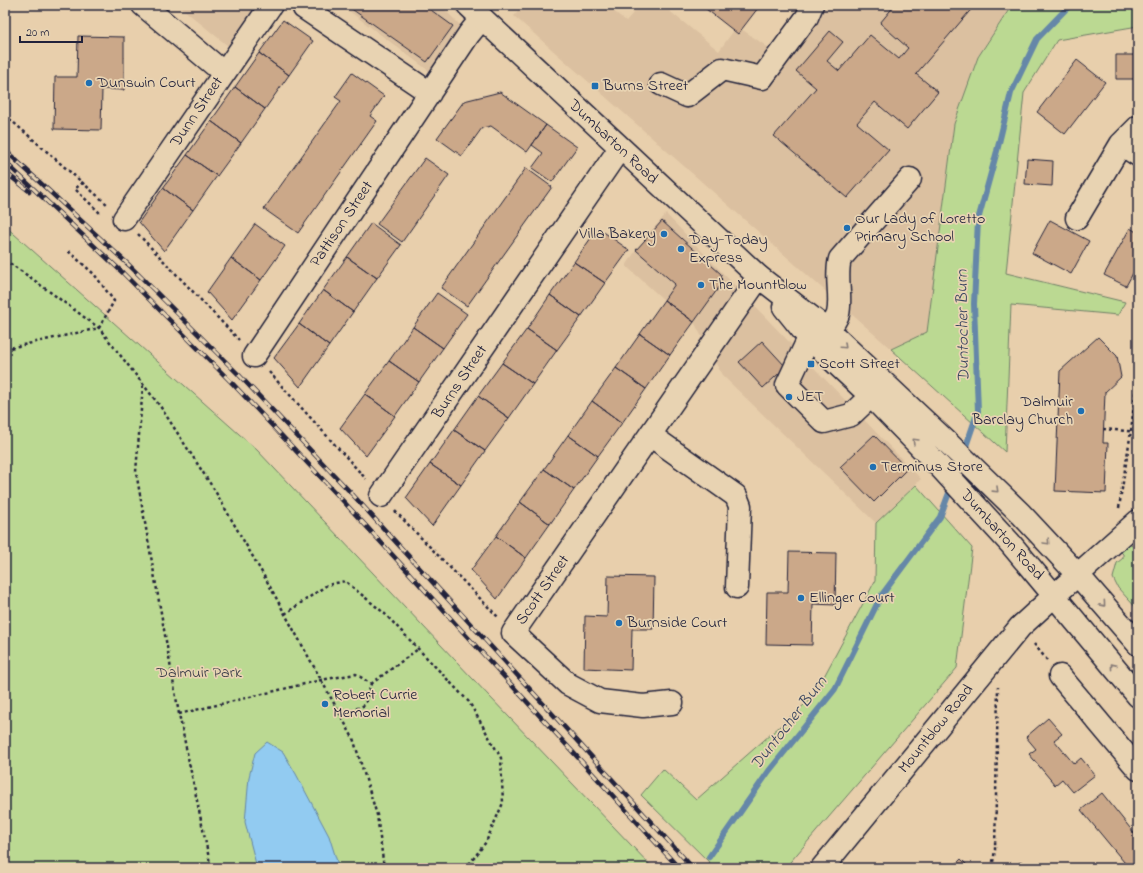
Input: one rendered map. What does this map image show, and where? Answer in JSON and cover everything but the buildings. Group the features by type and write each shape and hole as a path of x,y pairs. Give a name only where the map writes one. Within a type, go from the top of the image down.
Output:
{"street":[{"path":"143,5 224,73"},
{"name":"Dunn Street","path":"124,219 271,5"},
{"path":"661,84 687,96 722,69 762,78 807,17 812,5"},
{"path":"304,8 430,93"},
{"name":"Pattison Street","path":"254,356 469,34 475,12"},
{"name":"Dumbarton Road","path":"475,12 819,335 948,443 1021,514 1078,574 1138,644"},
{"path":"1077,218 1130,149 1138,127"},
{"name":"Burns Street","path":"381,496 620,148"},
{"path":"871,396 851,415 824,422 787,385 819,335 838,315 838,267 840,259 910,180"},
{"name":"Scott Street","path":"672,703 643,706 600,701 568,684 513,633 759,278"},
{"name":"Dumbarton Road","path":"819,335 871,396 942,469 1010,543 1138,696"},
{"path":"650,435 736,496 740,506 737,587"},
{"name":"Mountblow Road","path":"822,868 1020,628 1138,521"},
{"path":"1060,676 1138,769"}],"path":[{"path":"5,115 124,219 254,356 381,496 513,633"},
{"path":"83,182 75,189 101,214"},
{"path":"5,349 99,328 114,300 94,274 67,250"},
{"path":"5,260 99,328 160,406 215,492 285,614 353,738 377,815 384,868"},
{"path":"1114,542 1131,431 1138,370"},
{"path":"143,384 136,472 179,714 211,868"},
{"path":"1103,429 1138,432"},
{"path":"285,614 327,585 345,582 384,612 469,702 501,758 503,803 486,842 470,863 458,868"},
{"path":"1020,628 1060,676"},
{"path":"341,716 365,705 371,684 418,649"},
{"path":"988,667 999,688 995,850 992,868"},
{"path":"179,714 321,680 356,674 371,684"}],"shaded area":[{"path":"178,5 259,5 228,46"},
{"path":"341,5 440,5 469,34 429,71"},
{"name":"Our Lady of Loretto Primary School","path":"524,5 606,5 626,21 640,5 662,5 719,51 737,26 769,48 799,7 814,19 825,5 1012,5 978,57 954,124 927,332 891,349 514,16"},
{"path":"666,214 921,479 876,523 722,375 694,322 664,300 626,266 636,250"}],"green space":[{"path":"1012,5 1138,5 1138,26 1057,40 1024,93 1006,273 1125,302 1118,315 1011,305 1005,452 891,349 927,332 954,124 978,57"},
{"name":"Dalmuir Park","path":"5,226 257,450 653,868 5,868"},
{"path":"916,485 972,548 957,668 785,868 715,868 641,795 663,769 696,800 813,697 875,581 876,523"},
{"path":"1129,545 1138,547 1138,610 1118,588 1113,578 1117,563 1123,558 1123,554 1120,551"}],"water":[{"path":"267,742 283,752 296,774 329,836 339,868 257,868 245,822 249,777 255,753"}],"waterway":[{"name":"Duntocher Burn","path":"964,452 978,411 974,304 978,220 1011,93 1037,39 1069,6 1073,5"},
{"name":"Duntocher Burn","path":"709,857 769,771 835,689 881,596 940,517 952,485"}],"railway":[{"path":"5,150 130,266 239,375 353,495 693,868"},
{"path":"5,162 123,273 233,384 345,503 679,868"},
{"path":"5,172 29,191"}],"place":[{"name":"Dunswin Court","path":"89,83"},
{"name":"Burns Street","path":"595,86"},
{"name":"Our Lady of Loretto Primary School","path":"847,228"},
{"name":"Villa Bakery","path":"664,234"},
{"name":"Day-Today Express","path":"681,249"},
{"name":"The Mountblow","path":"701,285"},
{"name":"Scott Street","path":"811,364"},
{"name":"JET","path":"789,397"},
{"name":"Dalmuir Barclay Church","path":"1081,411"},
{"name":"Terminus Store","path":"873,467"},
{"name":"Ellinger Court","path":"801,598"},
{"name":"Burnside Court","path":"619,623"},
{"name":"Robert Currie Memorial","path":"325,704"}]}
